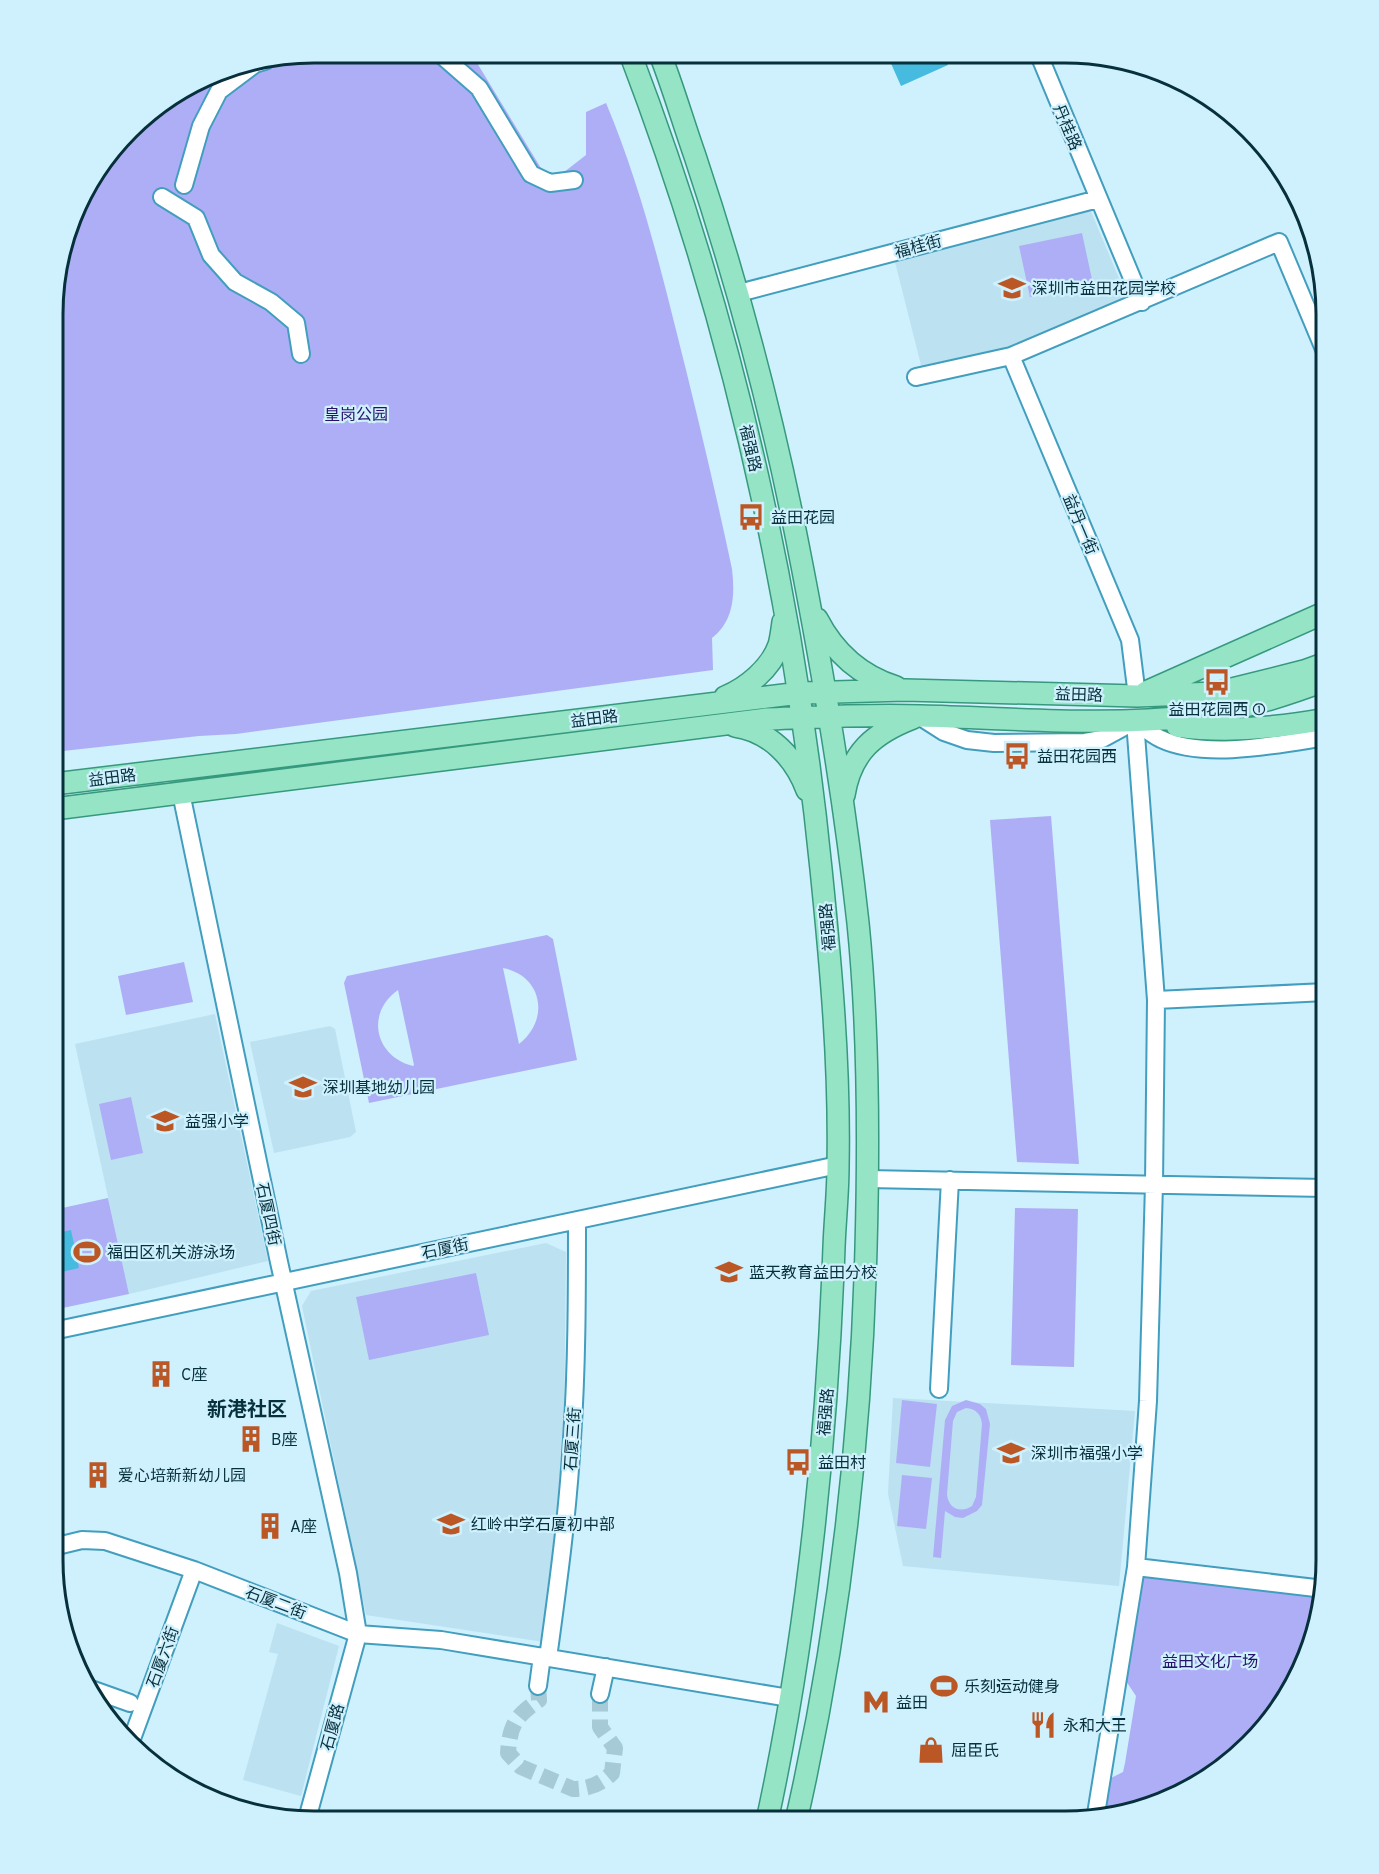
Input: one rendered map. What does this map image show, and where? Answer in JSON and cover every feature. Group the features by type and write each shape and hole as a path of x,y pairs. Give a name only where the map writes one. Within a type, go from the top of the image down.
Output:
{"main road":[{"name":"福强路","path":"634,63 678,186 714,302 768,520 800,693 816,814 830,965 838,1165 830,1358 811,1564 802,1630 769,1811"},
{"name":"福强路","path":"663,63 739,293 769,410 810,606 825,691 858,926 863,995 868,1179 860,1380 843,1553 815,1728 798,1811"},
{"path":"708,704 733,694 751,682 766,666 779,646 785,605"},
{"path":"810,606 833,643 849,661 882,683 905,690"},
{"name":"益田路","path":"1137,696 1316,616"},
{"name":"益田路","path":"63,783 800,693 905,690 1137,696 1216,693 1316,667"},
{"name":"益田路","path":"1135,721 1196,716 1242,707 1284,696 1316,684"},
{"path":"843,813 847,779 864,747 879,734 919,716"},
{"name":"益田路","path":"63,808 766,719 919,716 1135,721 1200,729 1241,730 1316,721"},
{"path":"722,725 746,728 779,746 793,762 816,814"}],"street":[{"path":"450,63 479,88 531,174 550,183 574,180"},
{"name":"丹桂路","path":"1042,63 1142,302"},
{"path":"184,185 201,126 219,91 242,74"},
{"path":"162,197 196,218 210,255 235,282 272,302 296,322 301,354"},
{"name":"福桂街","path":"739,293 1098,199"},
{"path":"916,376 1011,356 1279,242 1316,330"},
{"name":"益丹一街","path":"1011,356 1130,640 1137,696"},
{"path":"1135,721 1161,739 1188,747 1211,749 1261,746 1316,738"},
{"path":"1097,1809 1136,1567 1148,1401 1156,1000 1135,721"},
{"name":"石厦四街","path":"181,793 283,1282 348,1573 358,1634"},
{"path":"1156,1000 1316,992"},
{"name":"石厦街","path":"63,1329 838,1165"},
{"path":"868,1179 1316,1188"},
{"path":"939,1389 950,1180"},
{"name":"石厦三街","path":"538,1686 563,1549 572,1439 577,1329 577,1220"},
{"name":"石厦二街","path":"63,1541 105,1541 194,1570 358,1634 441,1640 789,1698"},
{"path":"1136,1567 1314,1588"},
{"name":"石厦六街","path":"133,1735 194,1570"},
{"name":"石厦路","path":"309,1811 358,1634"},
{"path":"600,1694 606,1667"},
{"path":"101,1693 130,1703"}],"shaded area":[{"path":"891,63 947,63 948,65 901,86"},
{"name":"深圳市益田花园学校","path":"1090,209 1134,314 1020,359 925,381 895,262"},
{"name":"益强小学","path":"215,1014 268,1261 129,1294 75,1044"},
{"name":"深圳基地幼儿园","path":"330,1026 335,1029 356,1132 350,1137 274,1153 250,1042"},
{"path":"71,1230 79,1268 63,1272 63,1232"},
{"name":"红岭中学石厦初中部","path":"546,1243 566,1252 564,1432 544,1642 366,1615 302,1306 311,1291"},
{"name":"深圳市福强小学","path":"893,1398 1135,1411 1119,1586 903,1566 888,1494"},
{"path":"277,1623 339,1646 301,1796 243,1780 278,1654 269,1652"}],"green space":[{"name":"皇岗公园","path":"477,63 550,183 586,155 586,112 606,103 637,187 654,244 698,419 732,569 733,598 729,616 712,638 713,670 236,734 63,751 63,314 65,281 76,233 105,174 136,136 174,105 233,76 281,65"},
{"path":"1082,233 1093,284 1030,297 1019,246"},
{"path":"1051,816 1079,1164 1017,1162 990,820"},
{"path":"547,935 553,939 577,1060 369,1103 344,983 347,976","holes":["503,968 527,980 538,1000 535,1023 529,1034 519,1044","398,990 414,1065 413,1066 390,1054 379,1033 378,1022 381,1010"]},
{"path":"184,962 193,1002 126,1015 118,976"},
{"path":"131,1097 143,1153 111,1160 99,1104"},
{"name":"福田区机关游泳场","path":"108,1198 129,1294 63,1308 63,1208"},
{"path":"1015,1208 1078,1209 1074,1367 1011,1365"},
{"path":"476,1273 489,1335 369,1360 356,1297"},
{"path":"902,1400 937,1404 930,1467 896,1463"},
{"path":"966,1400 980,1404 986,1409 990,1424 982,1505 977,1511 963,1518 955,1517 945,1511 941,1558 933,1557 945,1420 952,1406","holes":["966,1408 977,1413 982,1424 976,1497 972,1506 959,1509 952,1506 947,1494 953,1421 957,1412"]},
{"path":"902,1475 932,1478 926,1529 897,1526"},
{"name":"益田文化广场","path":"1151,1571 1314,1593 1303,1641 1290,1671 1274,1700 1243,1738 1205,1769 1176,1785 1146,1798 1099,1809 1105,1781 1123,1772 1125,1763 1136,1696 1122,1675 1142,1577"}],"tunnel":[{"path":"538,1686 539,1700 516,1722 510,1735 508,1753 521,1767 573,1789 594,1785 612,1773 615,1748 600,1727 600,1694"}],"place":[{"name":"深圳市益田花园学校","path":"1012,288"},
{"name":"益田花园","path":"751,517"},
{"name":"益田花园西 ①","path":"1217,682"},
{"name":"益田花园西","path":"1017,756"},
{"name":"深圳基地幼儿园","path":"303,1087"},
{"name":"益强小学","path":"165,1121"},
{"name":"福田区机关游泳场","path":"87,1252"},
{"name":"蓝天教育益田分校","path":"729,1272"},
{"name":"C座","path":"161,1374"},
{"name":"B座","path":"251,1439"},
{"name":"深圳市福强小学","path":"1011,1453"},
{"name":"益田村","path":"798,1462"},
{"name":"爱心培新新幼儿园","path":"98,1475"},
{"name":"红岭中学石厦初中部","path":"451,1524"},
{"name":"A座","path":"270,1526"},
{"name":"乐刻·运动健身","path":"944,1686"},
{"name":"益田","path":"876,1702"},
{"name":"永和大王","path":"1043,1725"},
{"name":"屈臣氏","path":"931,1750"}],"district":[{"name":"新港社区","path":"247,1409"}]}
